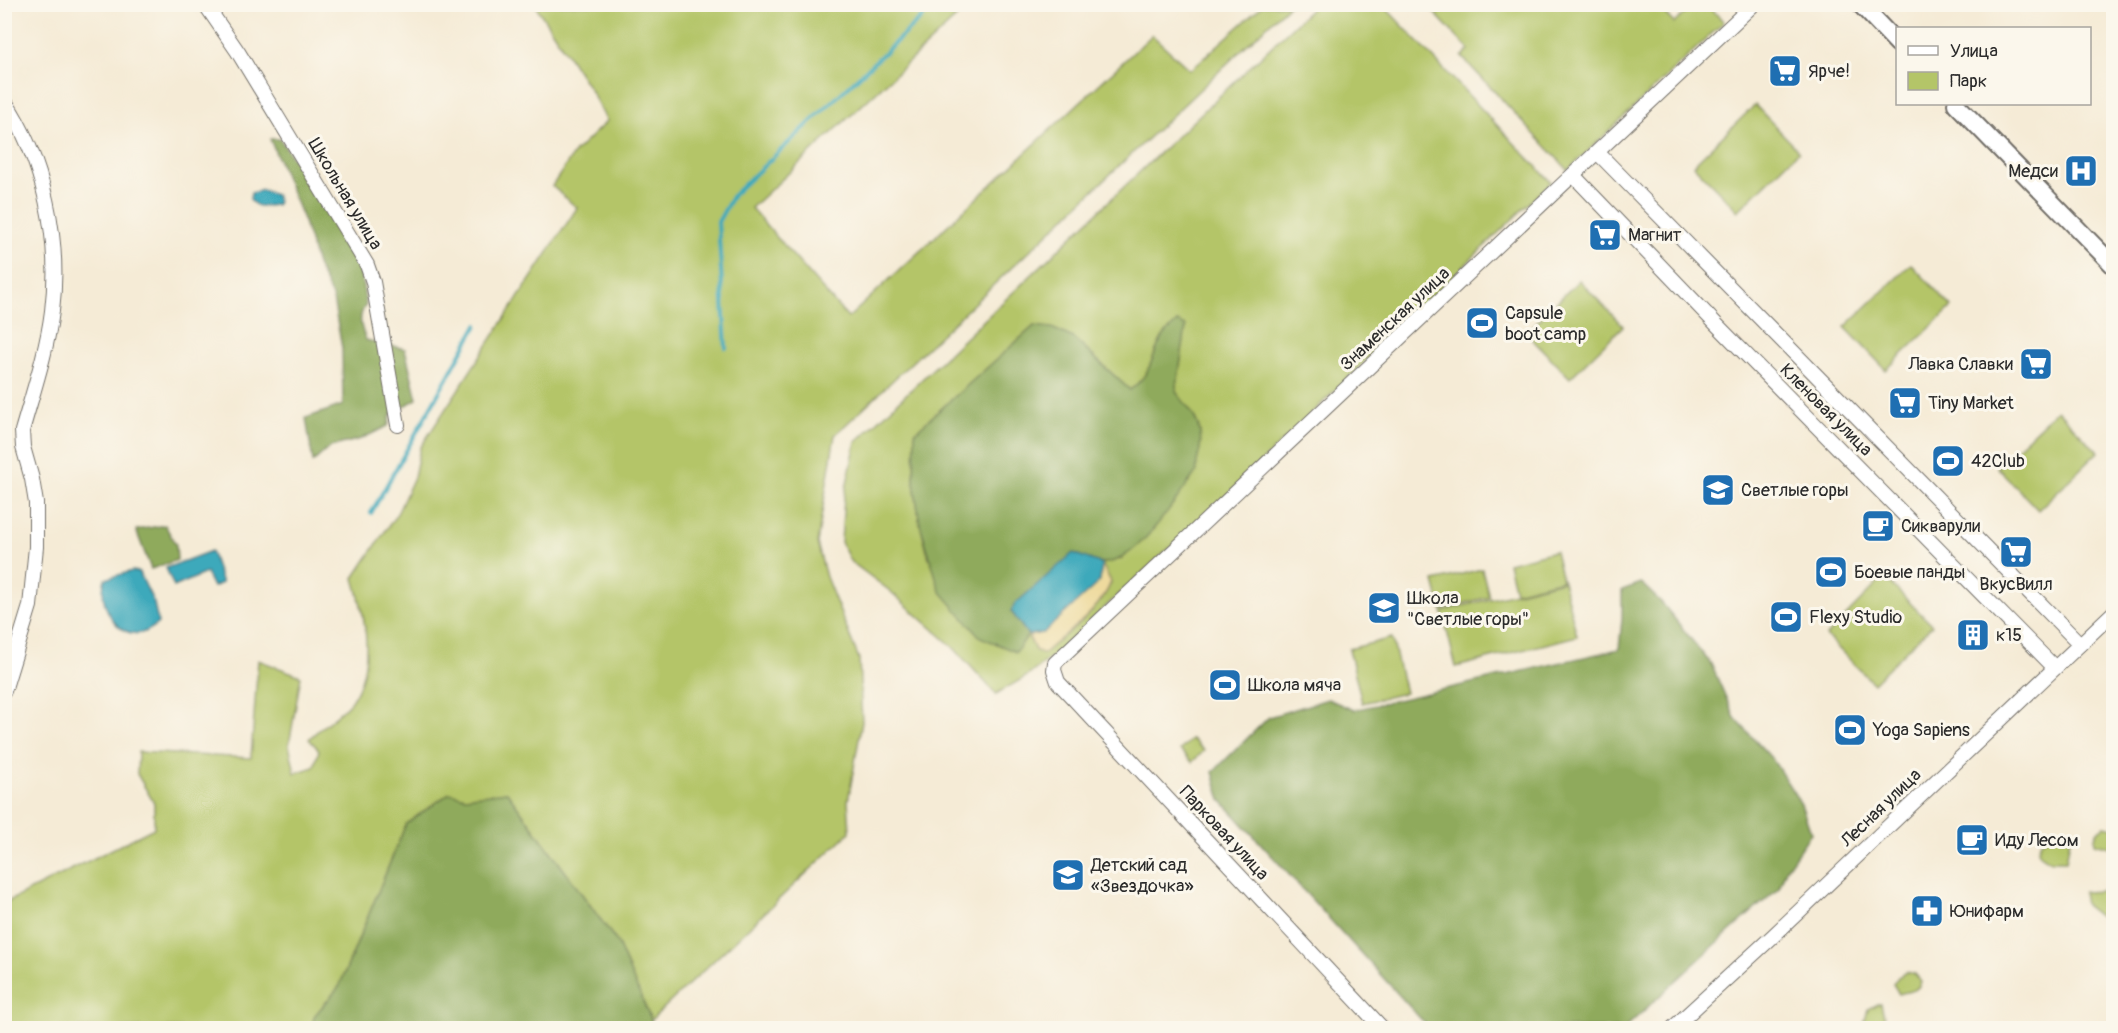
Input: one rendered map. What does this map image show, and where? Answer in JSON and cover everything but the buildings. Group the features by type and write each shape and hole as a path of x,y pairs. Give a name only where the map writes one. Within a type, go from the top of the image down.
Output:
{"street":[{"name":"Школьная улица","path":"205,4 238,52 366,265 373,282 398,424"},
{"name":"Знаменская улица","path":"1059,658 1418,324 1754,4"},
{"path":"1860,4 1896,42"},
{"path":"4,100 19,125 40,181 49,215 54,280 52,312 22,431 22,447 32,479 38,522 30,606 4,691"},
{"path":"1957,105 2114,266"},
{"name":"Кленовая улица","path":"1598,153 2080,644"},
{"name":"Кленовая улица","path":"1573,176 2055,668"},
{"name":"Лесная улица","path":"1673,1029 1772,938 2114,612"},
{"name":"Парковая улица","path":"1059,658 1054,669 1061,685 1382,1029"}],"green space":[{"path":"535,5 970,5 751,208 848,318 1152,35 1190,70 1263,5 1289,5 835,435 817,543 826,577 859,659 862,722 848,801 850,832 651,1020 617,942 507,792 465,797 449,793 406,824 339,987 315,1015 311,1028 5,1028 5,903 154,828 154,803 137,774 138,752 251,758 258,660 301,676 289,745 295,773 314,767 319,750 309,739 347,706 359,687 364,672 366,641 362,608 354,578 398,512 414,477 420,448 577,208 552,186 574,153 607,121 589,88"},
{"path":"1315,5 1383,5 1551,182 1228,494 1052,656 1029,675 996,694 952,646 890,591 850,561 841,542 844,497 856,442","holes":["1177,322 1186,327 1176,392 1198,424 1200,441 1196,463 1121,559 1102,564 1111,582 1099,603 1043,654 1035,650 1028,635 929,558 920,524 914,482 915,432 1034,326 1073,338 1130,390 1147,372 1166,333"]},
{"path":"1427,5 1656,5 1674,23 1694,5 1707,5 1724,22 1568,170 1462,57 1469,50"},
{"path":"1755,105 1799,151 1738,211 1693,165"},
{"path":"270,139 280,139 345,238 361,274 366,305 361,322 366,340 405,349 417,399 391,414 388,426 361,439 330,447 313,462 306,418 343,405 342,348 333,299 317,265 304,222"},
{"path":"1911,264 1952,307 1886,370 1845,327"},
{"path":"1579,280 1623,326 1570,378 1526,333"},
{"path":"1177,322 1186,326 1176,392 1198,424 1201,440 1197,471 1156,526 1130,552 1117,560 1104,563 1073,553 1011,611 1028,635 1016,652 980,637 940,591 920,524 914,482 915,432 1034,326 1052,328 1073,338 1130,390 1146,373 1162,338"},
{"path":"2057,410 2098,452 2038,510 1997,467"},
{"path":"165,525 176,545 177,560 151,569 136,530"},
{"path":"1555,551 1562,580 1515,592 1508,563"},
{"path":"1482,569 1489,597 1441,609 1434,581"},
{"path":"1884,577 1932,625 1873,683 1826,636"},
{"path":"1563,581 1577,636 1456,667 1442,611"},
{"path":"1641,583 1662,603 1711,664 1735,718 1773,760 1801,804 1811,833 1786,869 1779,888 1625,1028 1429,1028 1221,800 1213,772 1269,717 1328,699 1354,710 1619,649 1622,590"},
{"path":"1392,638 1405,693 1362,703 1349,649"},
{"path":"1192,739 1204,751 1192,762 1180,750"},
{"path":"507,792 617,942 656,1028 311,1028 315,1015 339,987 406,824 450,793 465,797"},
{"path":"2105,826 2113,828 2113,848 2095,843 2097,833"},
{"path":"2055,835 2070,839 2066,861 2051,861 2039,853 2041,841"},
{"path":"2113,883 2113,910 2109,908 2108,916 2100,917 2085,905 2083,893 2103,891"},
{"path":"1906,972 1915,974 1921,981 1920,985 1916,989 1899,994 1893,984"},
{"path":"1881,1004 1886,1028 1863,1028 1868,1009"}],"sand":[{"path":"1102,564 1111,582 1099,603 1043,654 1035,650 1028,635 1043,633 1099,581"}],"water":[{"path":"262,190 276,195 278,202 276,205 261,206 252,202 251,193"},
{"path":"211,551 222,583 213,587 206,573 174,587 166,568"},
{"path":"1073,553 1102,564 1100,581 1043,633 1028,635 1011,611 1015,604"},
{"path":"132,571 139,572 154,603 158,623 146,631 135,633 125,631 116,624 109,614 103,591 105,579"}],"waterway":[{"path":"726,348 718,222 733,195 936,4"},
{"path":"371,513 477,325"}],"place":[{"name":"Ярче!","path":"1785,71"},
{"name":"Медси","path":"2081,171"},
{"name":"Магнит","path":"1605,235"},
{"name":"Capsule boot camp","path":"1482,323"},
{"name":"Лавка Славки","path":"2036,364"},
{"name":"Tiny Market","path":"1905,403"},
{"name":"42Club","path":"1948,461"},
{"name":"Светлые горы","path":"1718,490"},
{"name":"Сикварули","path":"1878,526"},
{"name":"ВкусВилл","path":"2016,552"},
{"name":"Боевые панды","path":"1831,572"},
{"name":"Школа \"Светлые горы\"","path":"1384,608"},
{"name":"Flexy Studio","path":"1786,617"},
{"name":"к15","path":"1973,635"},
{"name":"Школа мяча","path":"1225,685"},
{"name":"Yoga Sapiens","path":"1850,730"},
{"name":"Иду Лесом","path":"1972,840"},
{"name":"Детский сад «Звездочка»","path":"1068,875"},
{"name":"Юнифарм","path":"1927,911"}]}
